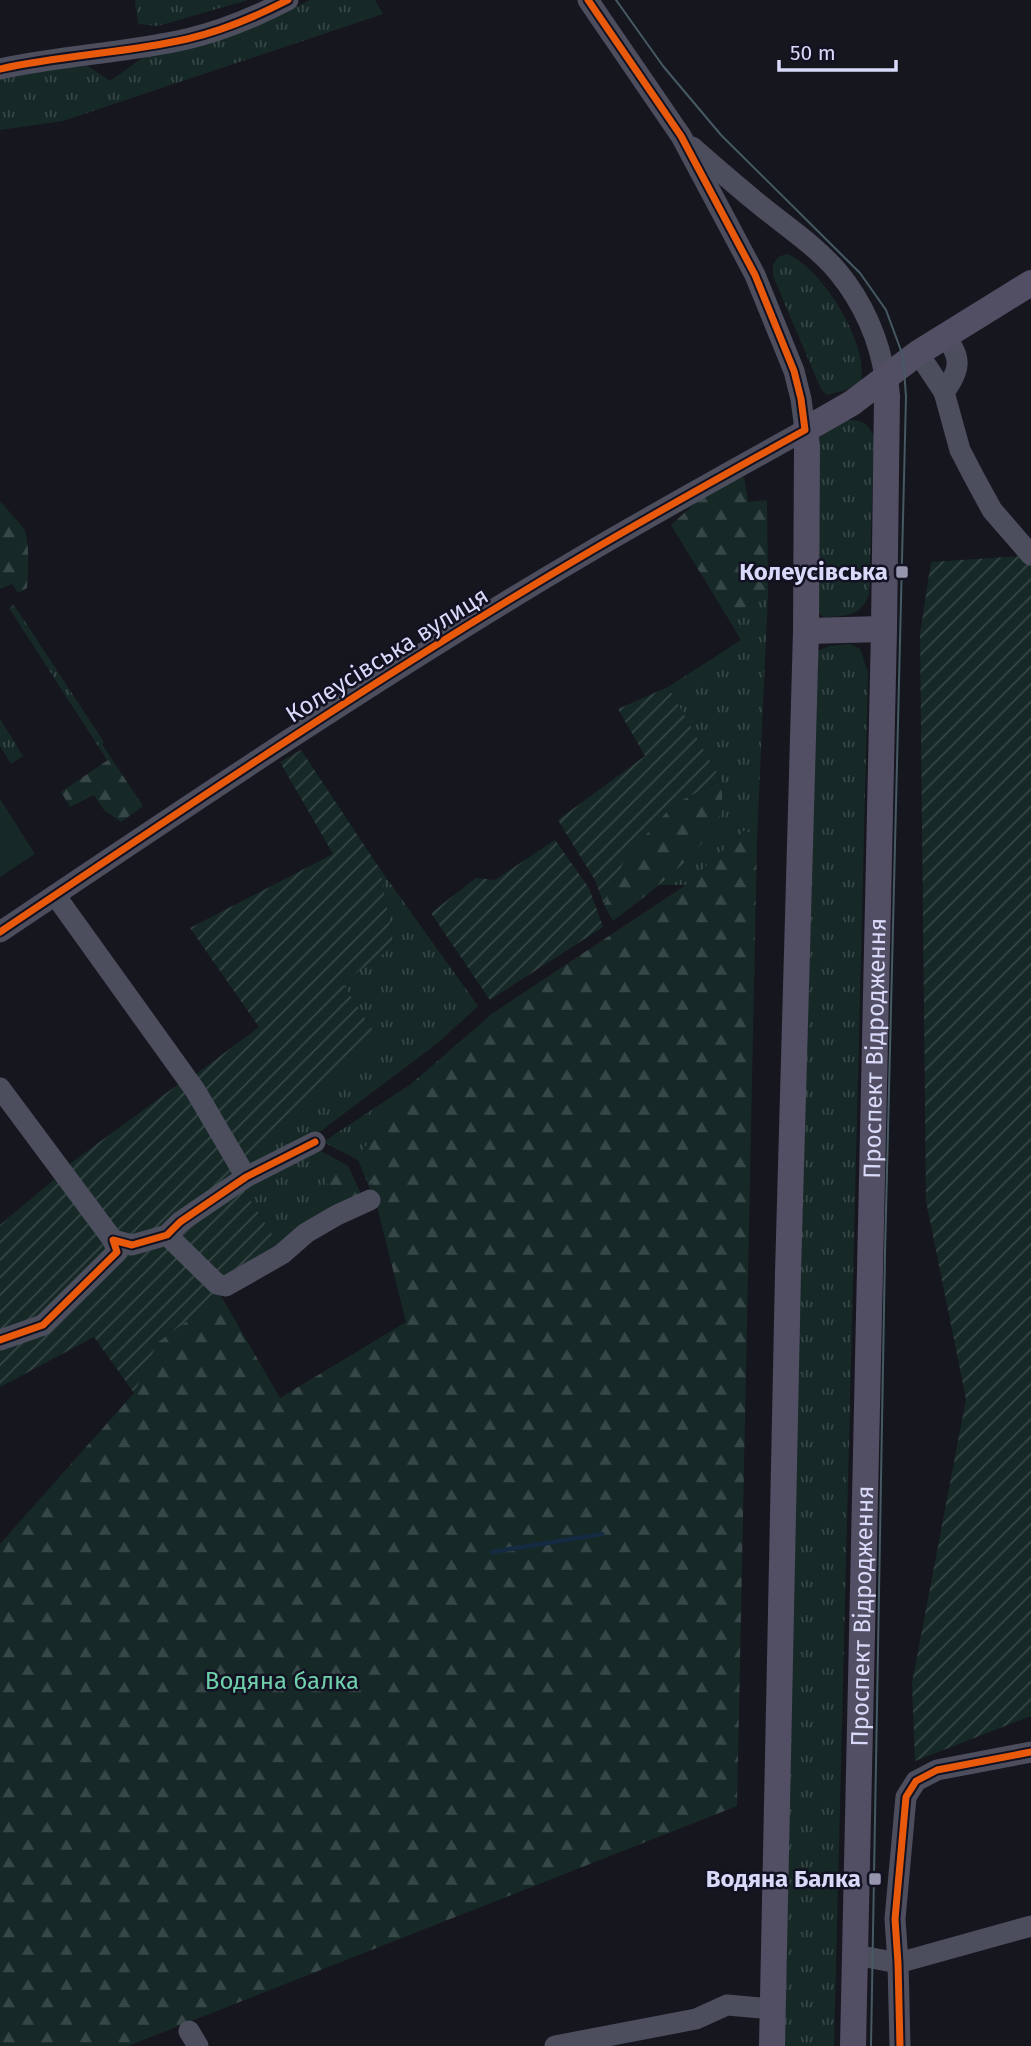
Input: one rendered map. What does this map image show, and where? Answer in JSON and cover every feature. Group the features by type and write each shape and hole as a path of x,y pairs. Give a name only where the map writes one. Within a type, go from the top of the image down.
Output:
{"main road":[{"path":"805,430 852,403 918,353 1031,283"},
{"name":"Проспект Відродження","path":"853,2046 884,629 885,378"},
{"name":"Проспект Відродження","path":"772,2046 788,1287 806,631 805,430"},
{"path":"806,631 884,629"}],"street":[{"path":"0,69 33,61 188,38 230,25 288,0"},
{"name":"Проспект Відродження","path":"588,0 681,136 755,275 794,371 805,430"},
{"name":"Проспект Відродження","path":"681,136 838,272 866,316 882,358 885,378"},
{"path":"944,337 951,344 957,358 957,369 954,379 944,392"},
{"path":"918,353 944,392 960,450 992,510 1031,555"},
{"name":"Колеусівська вулиця","path":"0,932 319,720 572,562 805,430"},
{"path":"55,895 195,1090 246,1177"},
{"path":"0,1088 113,1240 117,1252 43,1325 0,1340"},
{"path":"113,1240 132,1245 167,1235 180,1222 246,1177 315,1142"},
{"path":"167,1235 217,1284 226,1286 282,1254 306,1233 370,1200"},
{"path":"900,2046 895,1919 906,1797 916,1781 937,1770 1031,1752"},
{"path":"856,1955 898,1963 1031,1926"},
{"path":"555,2046 696,2019 727,2005 773,2008"}],"green space":[{"path":"135,0 248,0 158,26 138,24"},
{"path":"310,0 375,0 383,14 63,121 0,130 0,77 28,71 88,66 110,81 145,56 252,28"},
{"path":"787,254 801,262 828,290 850,328 861,365 861,381 849,389 827,395 821,389 773,276 773,265 778,257"},
{"path":"845,420 863,423 874,437 869,593 862,607 852,614 824,617 815,610 816,439"},
{"path":"744,477 748,502 767,500 768,593 728,618 671,525 711,489"},
{"path":"0,501 25,530 27,537 27,588 18,593 12,584 0,589"},
{"path":"1021,556 1031,566 1031,1716 915,1761 912,1683 966,1399 926,1201 920,634 931,562"},
{"path":"768,593 757,839 745,830 686,885 659,885 700,845 722,811 721,780 668,687 741,640 728,618"},
{"path":"14,605 104,742 102,744 111,758 107,760 9,608"},
{"path":"850,644 860,649 868,672 834,2046 778,2046 818,651 829,646"},
{"path":"668,687 721,780 674,804 627,855 604,905 596,882 558,820 645,756 618,709"},
{"path":"0,719 23,756 11,764 0,746"},
{"path":"301,750 380,869 394,946 342,983 378,1038 311,1100 247,1168 195,1075 259,1027 190,928 333,854 280,762"},
{"path":"111,758 143,806 121,822 104,810 94,795 70,807 61,792"},
{"path":"721,780 721,813 702,843 674,872 613,921 604,905 627,855 674,804"},
{"path":"0,799 35,854 0,877"},
{"name":"Водяна балка","path":"745,830 757,839 737,1806 128,2046 0,2046 0,1544 134,1393 158,1342 221,1296 280,1398 406,1322 363,1150 411,1084 493,1013 686,885"},
{"path":"555,840 589,888 603,927 490,1000 431,913 476,878 495,880"},
{"path":"380,869 478,1006 439,1042 313,1137 247,1168 311,1100 378,1038 342,983 394,945"},
{"path":"180,1083 237,1176 151,1233 135,1238 114,1234 67,1166"},
{"path":"411,1084 363,1150 377,1205 358,1160 323,1142"},
{"path":"316,1148 325,1153 322,1166 335,1209 279,1245 242,1187"},
{"path":"325,1153 348,1166 363,1198 335,1209 322,1166"},
{"path":"56,1178 111,1251 37,1321 0,1332 0,1225"},
{"path":"242,1187 279,1245 221,1280 175,1234"},
{"path":"166,1241 221,1296 158,1342 134,1393 94,1337 0,1387 0,1346 124,1252"}],"waterway":[{"path":"492,1552 602,1534"}],"tram line":[{"path":"616,0 663,66 721,135 860,273 886,310 903,356 906,397 885,1252 871,2046"}],"cycle path":[{"path":"0,69 187,39 239,22 288,0"},
{"path":"0,932 289,739 435,646 611,539 805,430 794,371 755,275 681,136 588,0"},
{"path":"0,1340 43,1325 117,1252 113,1240 132,1245 167,1235 180,1222 246,1177 315,1142"},
{"path":"900,2046 895,1919 906,1797 916,1781 937,1770 1031,1752"}],"place":[{"name":"Колеусівська","path":"902,572"},
{"name":"Водяна Балка","path":"875,1879"}]}
